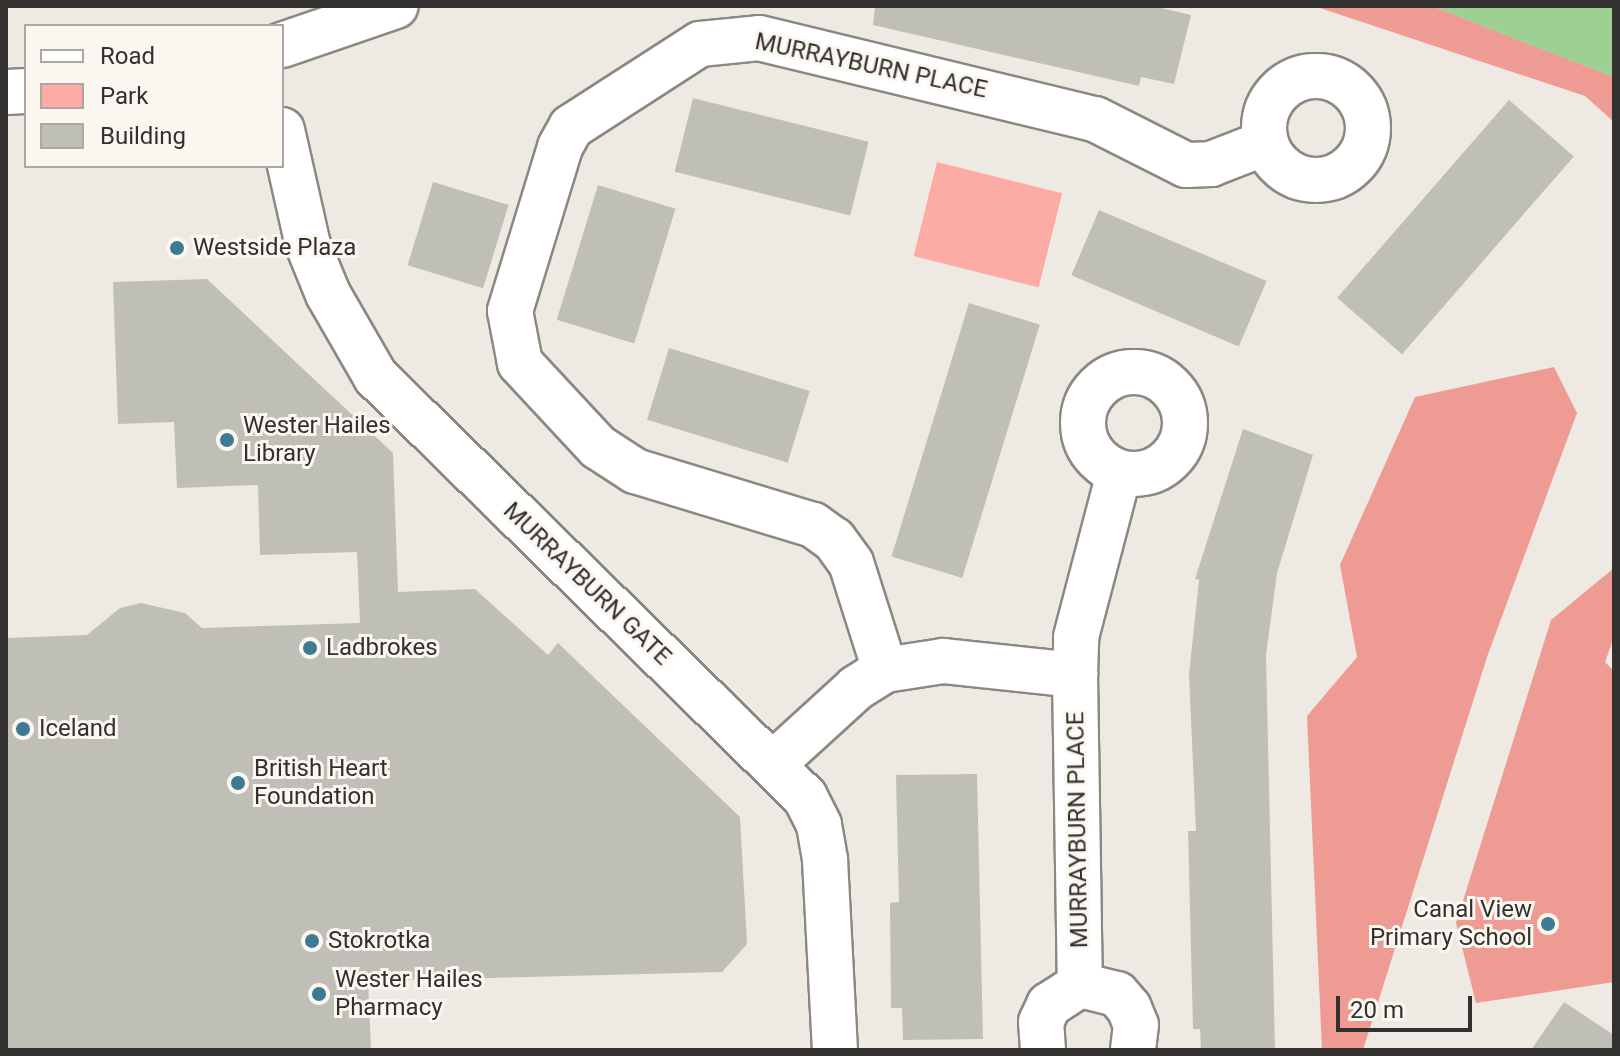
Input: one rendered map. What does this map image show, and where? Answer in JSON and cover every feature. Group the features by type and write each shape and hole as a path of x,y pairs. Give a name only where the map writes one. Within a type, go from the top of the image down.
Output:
{"street":[{"path":"284,44 396,6"},
{"name":"MURRAYBURN PLACE","path":"885,670 851,563 834,540 813,525 635,471 598,447 520,363 510,311 560,147 571,127 700,44 759,38 1095,119 1186,165 1211,164 1265,143"},
{"name":"MURRAYBURN GATE","path":"284,139 308,245 328,294 376,377 774,763 805,797 819,825 835,1050"},
{"name":"MURRAYBURN PLACE","path":"1080,985 1076,637 1119,473"},
{"path":"774,763 856,688 885,670 943,661 1075,675"},
{"path":"1043,1050 1041,1022 1049,1005 1080,985 1117,994 1129,1008 1136,1025 1133,1050"}],"green space":[{"path":"937,162 1062,193 1039,287 914,256"}],"shaded area":[{"path":"1314,6 1432,6 1614,77 1614,122 1585,96"},
{"path":"1432,6 1614,6 1614,77 1554,54"},
{"path":"1554,367 1577,413 1487,657 1363,1050 1322,1050 1307,716 1357,657 1340,565 1415,397"},
{"path":"1614,568 1614,637 1605,662 1614,671 1614,982 1476,1003 1456,923 1551,620"}],"building":[{"path":"875,6 1153,6 1191,15 1174,84 1141,77 1139,86 873,25"},
{"path":"693,98 869,142 850,216 675,172"},
{"path":"1509,100 1574,156 1402,354 1337,298"},
{"path":"433,182 509,205 483,288 408,265"},
{"path":"598,185 675,209 634,344 557,320"},
{"path":"1099,210 1267,281 1239,346 1071,275"},
{"path":"207,279 393,453 398,592 475,589 548,655 558,643 740,817 747,944 722,972 368,981 371,1050 6,1050 6,638 87,635 120,608 141,603 185,613 202,628 360,623 357,552 260,555 258,485 177,488 174,422 118,424 113,282"},
{"path":"969,303 1040,325 962,578 892,556"},
{"path":"669,348 810,391 788,463 647,420"},
{"path":"1243,429 1313,455 1277,573 1266,655 1275,1050 1201,1050 1200,1029 1193,1029 1188,831 1196,831 1189,675 1199,580 1195,579"},
{"path":"977,774 983,1039 903,1040 902,1008 891,1008 890,903 899,902 896,775"},
{"path":"1564,1002 1614,1035 1614,1050 1531,1050"}],"place":[{"name":"Westside Plaza","path":"177,248"},
{"name":"Wester Hailes Library","path":"227,440"},
{"name":"Ladbrokes","path":"310,648"},
{"name":"Iceland","path":"23,729"},
{"name":"British Heart Foundation","path":"238,783"},
{"name":"Canal View Primary School","path":"1548,924"},
{"name":"Stokrotka","path":"312,941"},
{"name":"Wester Hailes Pharmacy","path":"319,994"}]}
